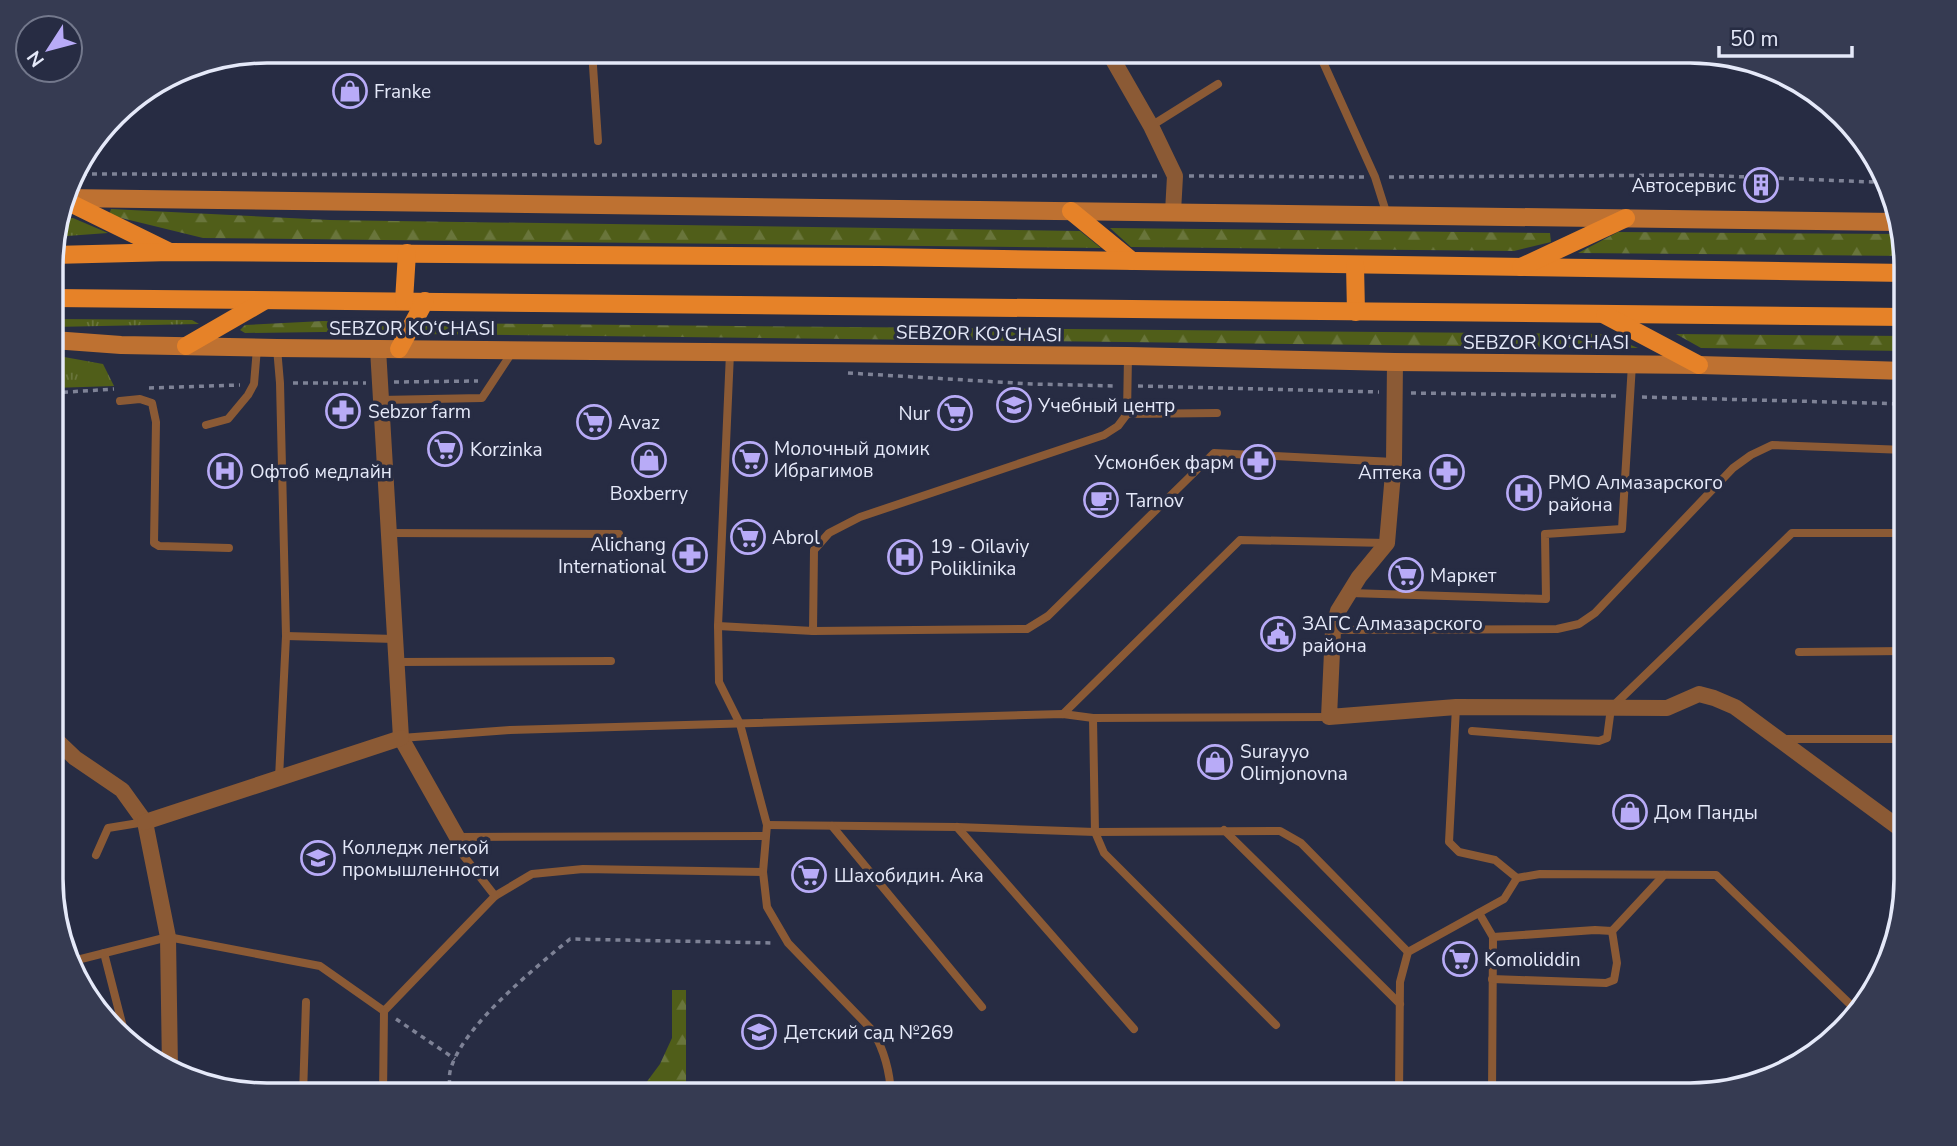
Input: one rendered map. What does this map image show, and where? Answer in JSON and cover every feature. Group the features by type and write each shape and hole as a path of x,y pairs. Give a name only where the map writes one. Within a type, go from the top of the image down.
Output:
{"main road":[{"path":"73,203 171,252"},
{"path":"1071,211 1132,261"},
{"path":"1518,268 1626,218"},
{"path":"64,256 171,252 407,253 1894,272"},
{"path":"404,300 407,253"},
{"path":"1355,265 1356,312"},
{"name":"SEBZOR KO‘CHASI","path":"63,298 1894,317"},
{"path":"186,346 266,300"},
{"path":"399,349 425,301"},
{"path":"1601,313 1699,365"}],"street":[{"path":"1115,63 1151,126 1175,176 1173,212"},
{"path":"75,199 1889,222"},
{"path":"1868,222 1886,211"},
{"name":"SEBZOR KO‘CHASI","path":"63,341 257,348 1128,356 1894,371"},
{"path":"378,349 401,738 457,837"},
{"path":"1395,362 1394,462 1387,543 1348,593 1338,611 1333,630 1329,718 1456,707 1667,709 1699,694 1735,707 1894,824"},
{"path":"145,822 401,738"},
{"path":"63,748 122,790 145,822 168,937 170,1058"}],"lane":[{"path":"593,63 598,141"},
{"path":"1323,63 1375,177 1387,215"},
{"path":"1151,126 1218,84"},
{"path":"206,425 228,419 248,395 254,384 257,348"},
{"path":"277,348 286,636 279,778"},
{"path":"380,400 482,398 513,350"},
{"path":"730,351 718,626 719,682 740,724 767,825 763,872 767,907 788,943 873,1031 883,1047 889,1083"},
{"path":"813,631 814,550 829,533 860,517 1104,435 1118,426 1127,414 1128,356"},
{"path":"1348,593 1546,599 1545,534 1622,529 1632,364"},
{"path":"120,401 140,399 152,402 156,422 154,544 229,548"},
{"path":"1127,414 1217,413"},
{"path":"1333,630 1557,629 1579,624 1595,613 1733,468 1751,454 1772,445 1894,450"},
{"path":"718,626 813,631 1027,629 1048,616 1213,453 1394,462"},
{"path":"388,533 619,534"},
{"path":"1472,731 1599,741 1607,738 1611,708 1792,533 1894,533"},
{"path":"1063,714 1240,540 1387,543"},
{"path":"286,636 395,639"},
{"path":"1798,652 1894,651"},
{"path":"397,662 611,661"},
{"path":"1456,707 1449,842 1459,852 1495,860 1517,878"},
{"path":"401,738 510,730 1063,714 1093,718 1329,718"},
{"path":"1093,718 1095,832 1104,853 1276,1025"},
{"path":"1779,739 1894,739"},
{"path":"96,855 108,828 145,822"},
{"path":"767,825 1095,832 1280,831 1300,843 1408,952"},
{"path":"832,826 982,1007"},
{"path":"957,827 1135,1029"},
{"path":"1224,830 1400,1004"},
{"path":"495,896 463,855 457,837 765,836"},
{"path":"383,1083 384,1011 495,896 532,874 583,869 763,872"},
{"path":"1399,1083 1400,982 1408,952 1504,899 1517,878 1540,874 1717,875 1851,1005"},
{"path":"1612,932 1664,875"},
{"path":"1479,913 1493,937 1492,1083"},
{"path":"1493,937 1595,930 1612,932"},
{"path":"1492,979 1614,980 1617,962 1612,932"},
{"path":"80,959 168,937 320,966 384,1011"},
{"path":"104,953 122,1022"},
{"path":"303,1083 306,1002"}],"path":[{"path":"86,174 1375,177 1698,175 1874,181"},
{"path":"839,372 1032,384 1894,404"},
{"path":"280,383 480,381"},
{"path":"147,388 254,384"},
{"path":"63,392 120,389"},
{"path":"451,1083 450,1069 481,1022 570,939 788,943"},
{"path":"384,1011 455,1059"}],"green space":[{"path":"111,209 330,220 1080,231 1101,248 203,238 109,215"},
{"path":"69,218 108,233 66,236"},
{"path":"1110,228 1550,233 1551,242 1514,251 1131,247"},
{"path":"1618,232 1891,234 1894,256 1578,253"},
{"path":"63,319 192,320 199,324 63,327"},
{"path":"323,321 399,323 391,331 245,333 240,330 245,325"},
{"path":"424,323 1604,334 1638,348 417,334"},
{"path":"1676,334 1894,336 1894,351 1701,348"},
{"path":"63,357 103,364 114,386 63,388"},
{"path":"672,990 686,990 686,1083 646,1083 660,1064 672,1038"}],"place":[{"name":"Franke","path":"350,91"},
{"name":"Автосервис","path":"1761,185"},
{"name":"Учебный центр","path":"1014,405"},
{"name":"Sebzor farm","path":"343,411"},
{"name":"Nur","path":"955,413"},
{"name":"Avaz","path":"594,422"},
{"name":"Korzinka","path":"445,449"},
{"name":"Молочный домик Ибрагимов","path":"750,459"},
{"name":"Boxberry","path":"649,460"},
{"name":"Усмонбек фарм","path":"1258,462"},
{"name":"Офтоб медлайн","path":"225,471"},
{"name":"Аптека","path":"1447,472"},
{"name":"РМО Алмазарского района","path":"1524,493"},
{"name":"Tarnov","path":"1101,500"},
{"name":"Abrol","path":"748,537"},
{"name":"Alichang International","path":"690,555"},
{"name":"19 - Oilaviy Poliklinika","path":"905,557"},
{"name":"Маркет","path":"1406,575"},
{"name":"ЗАГС Алмазарского района","path":"1278,634"},
{"name":"Surayyo Olimjonovna","path":"1215,762"},
{"name":"Дом Панды","path":"1630,812"},
{"name":"Колледж легкой промышленности","path":"318,858"},
{"name":"Шахобидин. Ака","path":"809,875"},
{"name":"Komoliddin","path":"1460,959"},
{"name":"Детский сад №269","path":"759,1032"}]}
